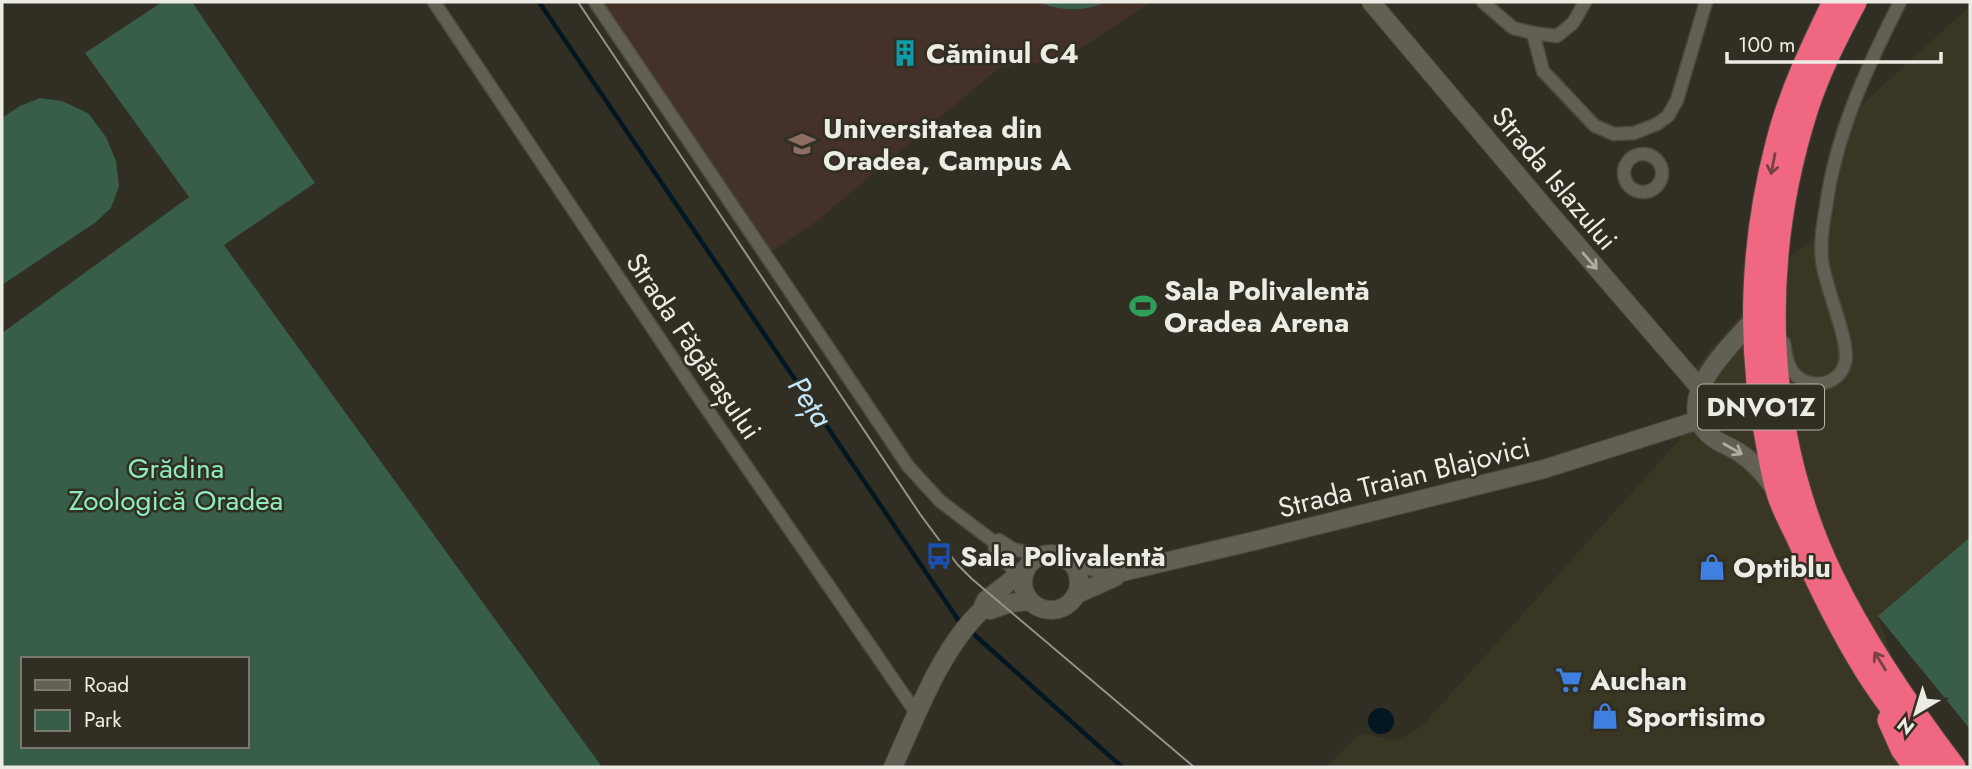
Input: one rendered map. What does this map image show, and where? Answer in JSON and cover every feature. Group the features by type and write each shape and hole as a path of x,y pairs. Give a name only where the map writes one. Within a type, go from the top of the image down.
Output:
{"highway":[{"name":"DNVO1Z","path":"1834,2 1791,99 1777,143 1762,218 1754,319 1758,393 1780,498 1819,586 1863,667 1936,767"},
{"name":"DNVO1Z","path":"1855,2 1832,46 1808,106 1795,151 1778,236 1773,333 1784,432 1807,512 1837,586 1880,662 1917,719 1955,767"},
{"path":"1881,693 1892,727 1914,767"},
{"path":"1917,719 1970,765"}],"street":[{"name":"Strada Făgărașului","path":"434,2 702,402 917,714"},
{"path":"595,2 908,466 940,501 994,542 995,549 1022,575 1024,592 1030,601 1040,608 1052,611 1065,607 1077,594 1078,577 1068,561 1055,555 1042,556 1013,549 999,540 994,542"},
{"name":"Strada Islazului","path":"1371,2 1700,388"},
{"path":"1483,2 1513,29 1557,36 1573,23 1585,2"},
{"path":"1533,33 1543,71 1595,126 1614,134 1634,134 1668,116 1677,100 1706,2"},
{"path":"1774,288 1790,368 1807,383 1818,385 1829,382 1841,372 1846,362 1845,347 1822,267 1821,243 1829,186 1846,121 1874,54 1900,2"},
{"path":"1634,134 1639,154"},
{"path":"1754,319 1715,364 1700,388 1697,398 1699,420 1709,434 1755,466 1780,498"},
{"name":"Strada Traian Blajovici","path":"1077,594 1115,578 1118,573 1544,469 1699,420"},
{"path":"893,767 946,655 961,632 982,609 986,600 1022,575 1032,562 1042,556"},
{"name":"Strada Traian Blajovici","path":"1068,561 1115,569 1118,573"},
{"path":"982,609 990,610 1010,603 1030,601"}],"shaded area":[{"name":"Universitatea din Oradea, Campus A","path":"601,2 1151,2 1061,61 1000,67 817,221 769,253"},
{"path":"1970,6 1970,537 1878,616 1930,767 1327,767 1361,733 1395,741 1421,727 1680,439 1696,367 1787,260 1831,224 1849,116"}],"green space":[{"name":"Grădina Zoologică Oradea","path":"162,2 192,2 315,183 224,245 602,767 2,767 2,333 189,197 85,53"},
{"path":"1038,2 1105,2 1072,9"},
{"path":"40,98 62,101 88,113 106,137 116,161 119,186 111,208 96,222 2,285 2,118 20,106"},
{"path":"1970,537 1970,729 1878,616"}],"water":[{"path":"1381,708 1390,712 1394,721 1390,730 1381,734 1372,730 1368,721 1372,712"}],"waterway":[{"name":"Peța","path":"539,2 961,624"},
{"name":"Peța","path":"968,629 1122,767"}],"tram line":[{"path":"578,2 920,514 957,564 1194,767"}],"place":[{"name":"Căminul C4","path":"905,53"},
{"name":"Universitatea din Oradea, Campus A","path":"802,144"},
{"name":"Sala Polivalentă Oradea Arena","path":"1143,306"},
{"name":"Sala Polivalentă","path":"939,556"},
{"name":"Optiblu","path":"1712,567"},
{"name":"Auchan","path":"1569,680"},
{"name":"Sportisimo","path":"1605,716"}]}
